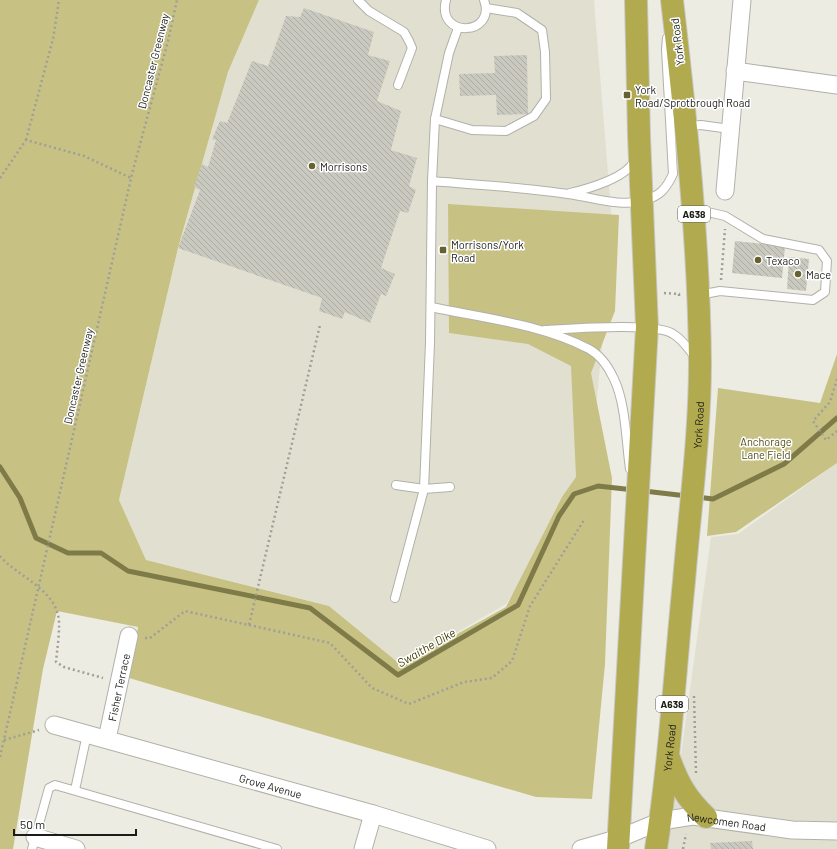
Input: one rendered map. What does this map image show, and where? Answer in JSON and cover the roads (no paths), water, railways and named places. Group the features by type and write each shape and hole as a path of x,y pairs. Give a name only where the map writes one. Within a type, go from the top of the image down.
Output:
{"highway":[{"path":"619,843 647,327 639,136 636,0"},
{"name":"York Road","path":"656,849 661,821 686,558 697,430 700,364 694,209 687,126 672,0"},
{"path":"668,753 682,790 700,816"}],"street":[{"path":"725,191 742,0"},
{"path":"736,71 837,85"},
{"name":"Fisher Terrace","path":"107,740 129,636"},
{"name":"Grove Avenue","path":"54,725 373,814 487,849"},
{"path":"363,849 373,814"},
{"name":"Newcomen Road","path":"619,843 661,821 700,816 792,830 837,831"},
{"path":"33,843 76,849"},
{"path":"581,849 619,843"}],"lane":[{"path":"358,0 369,11 404,32 410,41 412,48 398,85"},
{"path":"435,119 472,130 506,131 534,116 546,99 545,52 542,30 517,13 485,4 485,15 477,25 471,28 458,28 452,24 445,13 446,0"},
{"path":"432,181 568,194 612,202 642,201 659,194 667,187 673,174 666,50 672,0"},
{"path":"395,598 424,489 431,307 432,181 435,119 449,53 458,28"},
{"path":"687,126 701,125 730,129"},
{"path":"568,194 600,185 625,171 634,161 639,136"},
{"path":"694,209 725,216 763,240 819,250 827,261 825,292 813,300 720,292 698,295"},
{"path":"431,307 540,330 590,350 604,361 615,380 618,392 637,518"},
{"path":"540,330 647,327 672,333 686,345 700,364"},
{"path":"396,485 424,489 450,487"},
{"path":"75,790 87,734"},
{"path":"33,843 49,788 55,785 277,849"}],"waterway":[{"name":"Swaithe Dike","path":"697,497 713,499 784,464 837,418"},
{"name":"Swaithe Dike","path":"0,467 20,498 36,538 68,553 101,553 128,571 310,608 398,675 518,605 559,516 574,494 598,486 634,490"},
{"name":"Swaithe Dike","path":"644,491 687,496"}],"place":[{"name":"York Road/Sprotbrough Road","path":"627,95"},
{"name":"Morrisons","path":"312,166"},
{"name":"Morrisons/York Road","path":"443,250"},
{"name":"Texaco","path":"758,260"},
{"name":"Mace","path":"798,274"}],"park label":[{"name":"Anchorage Lane Field","path":"766,447"}]}
